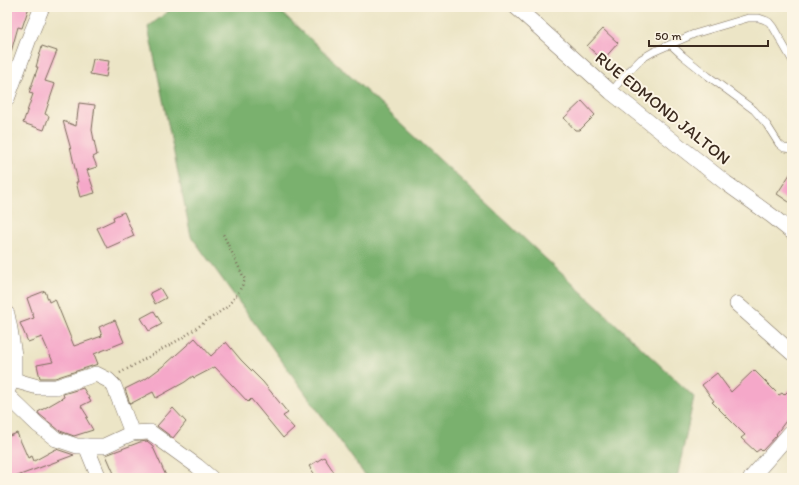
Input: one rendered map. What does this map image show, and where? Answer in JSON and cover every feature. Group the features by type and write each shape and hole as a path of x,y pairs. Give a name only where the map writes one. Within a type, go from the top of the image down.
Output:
{"street":[{"path":"7,99 42,7"},
{"name":"RUE EDMOND JALTON","path":"516,7 611,92 726,183 792,232"},
{"path":"737,304 792,353"},
{"path":"7,314 14,355 14,376 10,385 56,388 96,374 108,380 114,386 132,433"},
{"path":"7,395 38,425 56,439 77,446 104,446 132,433 150,432 211,478"},
{"path":"751,478 792,431"},
{"path":"86,446 99,478"}],"lane":[{"path":"611,92 641,59 653,52 694,34 748,18 759,18 769,22 792,60"},
{"path":"671,45 708,76 754,110 779,144 784,148 792,149"}],"path":[{"path":"108,380 182,338 227,307 238,294 245,280 223,234"}],"green space":[{"path":"174,7 276,7 694,397 677,478 367,478 191,236 148,27"}],"building":[{"path":"7,7 29,7 22,28 18,27 11,52 7,52"},
{"path":"603,29 618,43 603,60 587,46"},
{"path":"42,46 57,51 45,81 55,84 45,114 49,116 44,130 23,123 33,94 29,93 38,67 36,67"},
{"path":"93,59 109,61 106,77 90,74"},
{"path":"582,101 595,115 580,130 575,130 564,118"},
{"path":"79,103 95,105 92,130 97,155 93,157 97,167 87,170 95,193 80,197 70,146 63,121 76,126"},
{"path":"792,171 792,204 777,194"},
{"path":"124,212 134,236 107,248 97,228 114,220 113,217"},
{"path":"160,288 166,298 155,304 150,293"},
{"path":"45,291 49,302 55,299 74,346 102,336 99,327 115,320 124,342 94,354 98,364 55,378 40,378 37,365 53,362 42,337 28,342 20,323 34,318 27,298"},
{"path":"154,311 162,324 149,331 141,318"},
{"path":"195,338 211,356 226,342 241,360 263,382 288,413 283,416 294,428 283,438 251,399 248,402 215,367 194,378 193,376 156,398 153,392 130,404 125,389 147,378 167,363"},
{"path":"754,370 779,395 782,393 784,395 792,387 792,413 776,434 777,435 762,451 760,449 756,452 741,438 745,435 712,402 714,401 702,385 717,373 731,392"},
{"path":"83,388 91,401 81,406 88,417 86,418 93,430 74,436 60,431 39,414 38,412 64,397 63,394"},
{"path":"173,408 186,422 173,438 157,426"},
{"path":"17,433 28,458 32,456 34,461 56,449 74,455 12,478 7,478 7,437"},
{"path":"147,441 152,445 167,478 116,478 106,455 140,442"},
{"path":"324,457 334,472 324,478 317,478 309,466"}]}
